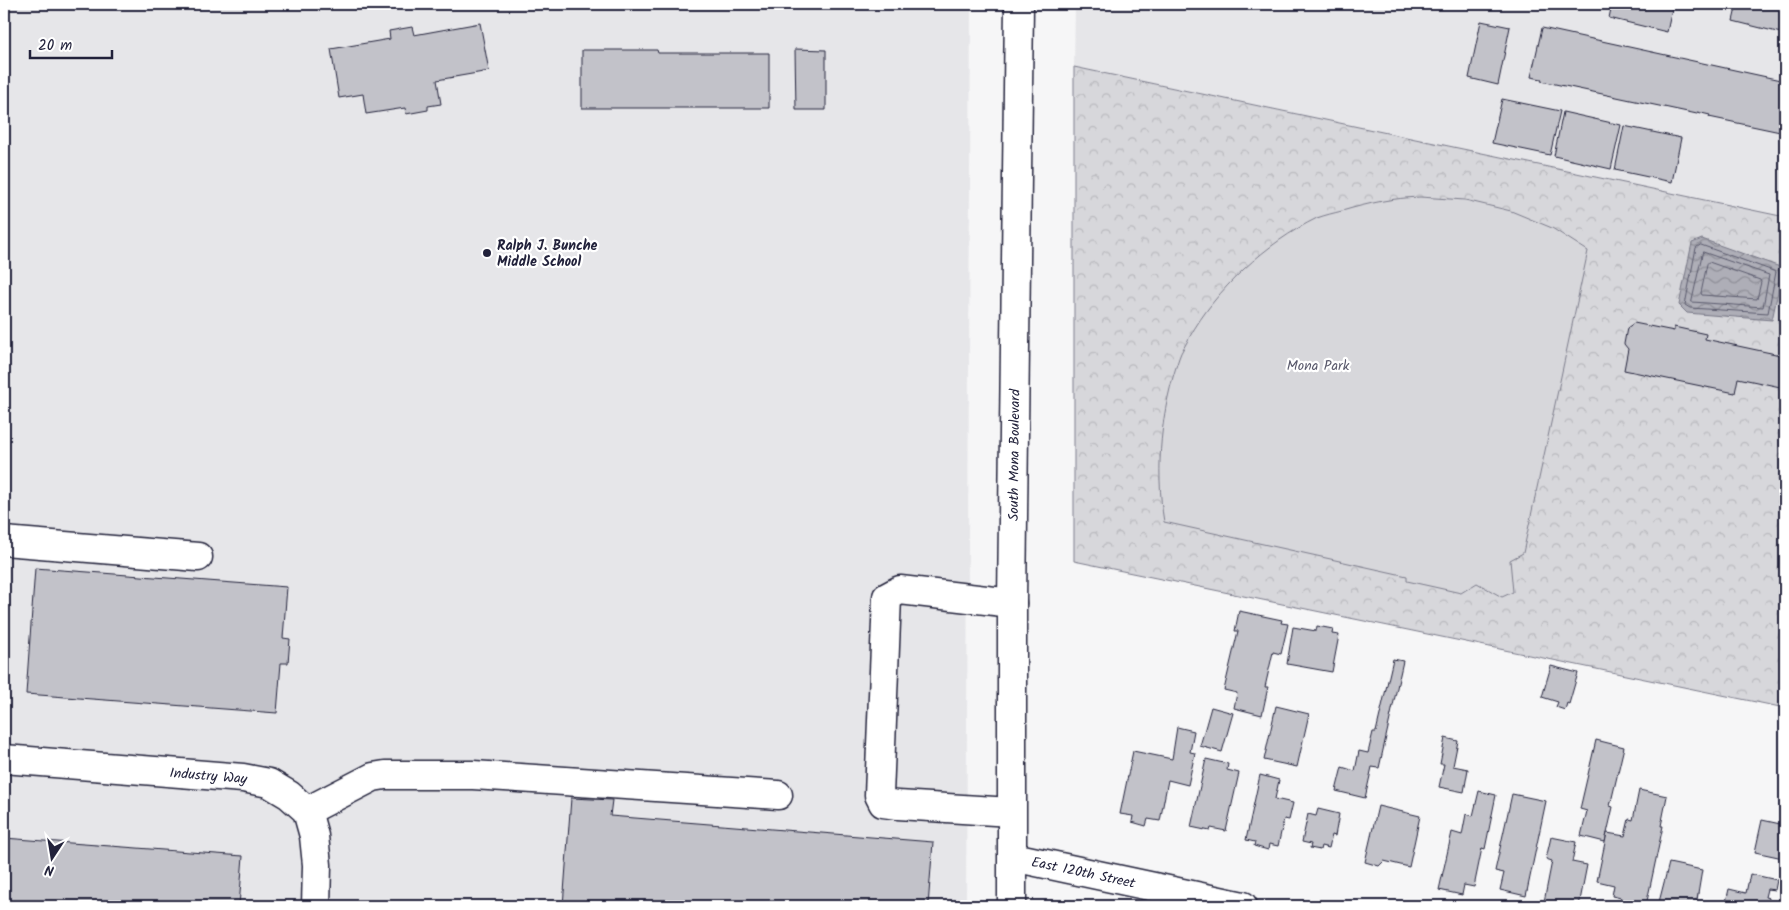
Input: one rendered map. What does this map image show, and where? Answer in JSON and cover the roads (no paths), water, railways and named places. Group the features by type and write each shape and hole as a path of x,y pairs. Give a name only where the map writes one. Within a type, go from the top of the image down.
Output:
{"street":[{"name":"South Mona Boulevard","path":"1012,906 1012,602 1019,4"},
{"path":"4,545 198,557"},
{"path":"1012,602 900,590 887,597 879,795 883,803 898,805 1012,812"},
{"name":"Industry Way","path":"4,759 242,778 269,783 289,795 307,811"},
{"path":"316,906 317,865 314,836 307,811 373,777 385,775 473,775 778,795"},
{"name":"East 120th Street","path":"1013,857 1243,906"}],"water":[{"path":"1702,239 1783,268 1772,320 1687,313 1679,305 1692,243"}],"place":[{"name":"Ralph J. Bunche Middle School","path":"487,253"}],"park label":[{"name":"Mona Park","path":"1318,365"}]}
